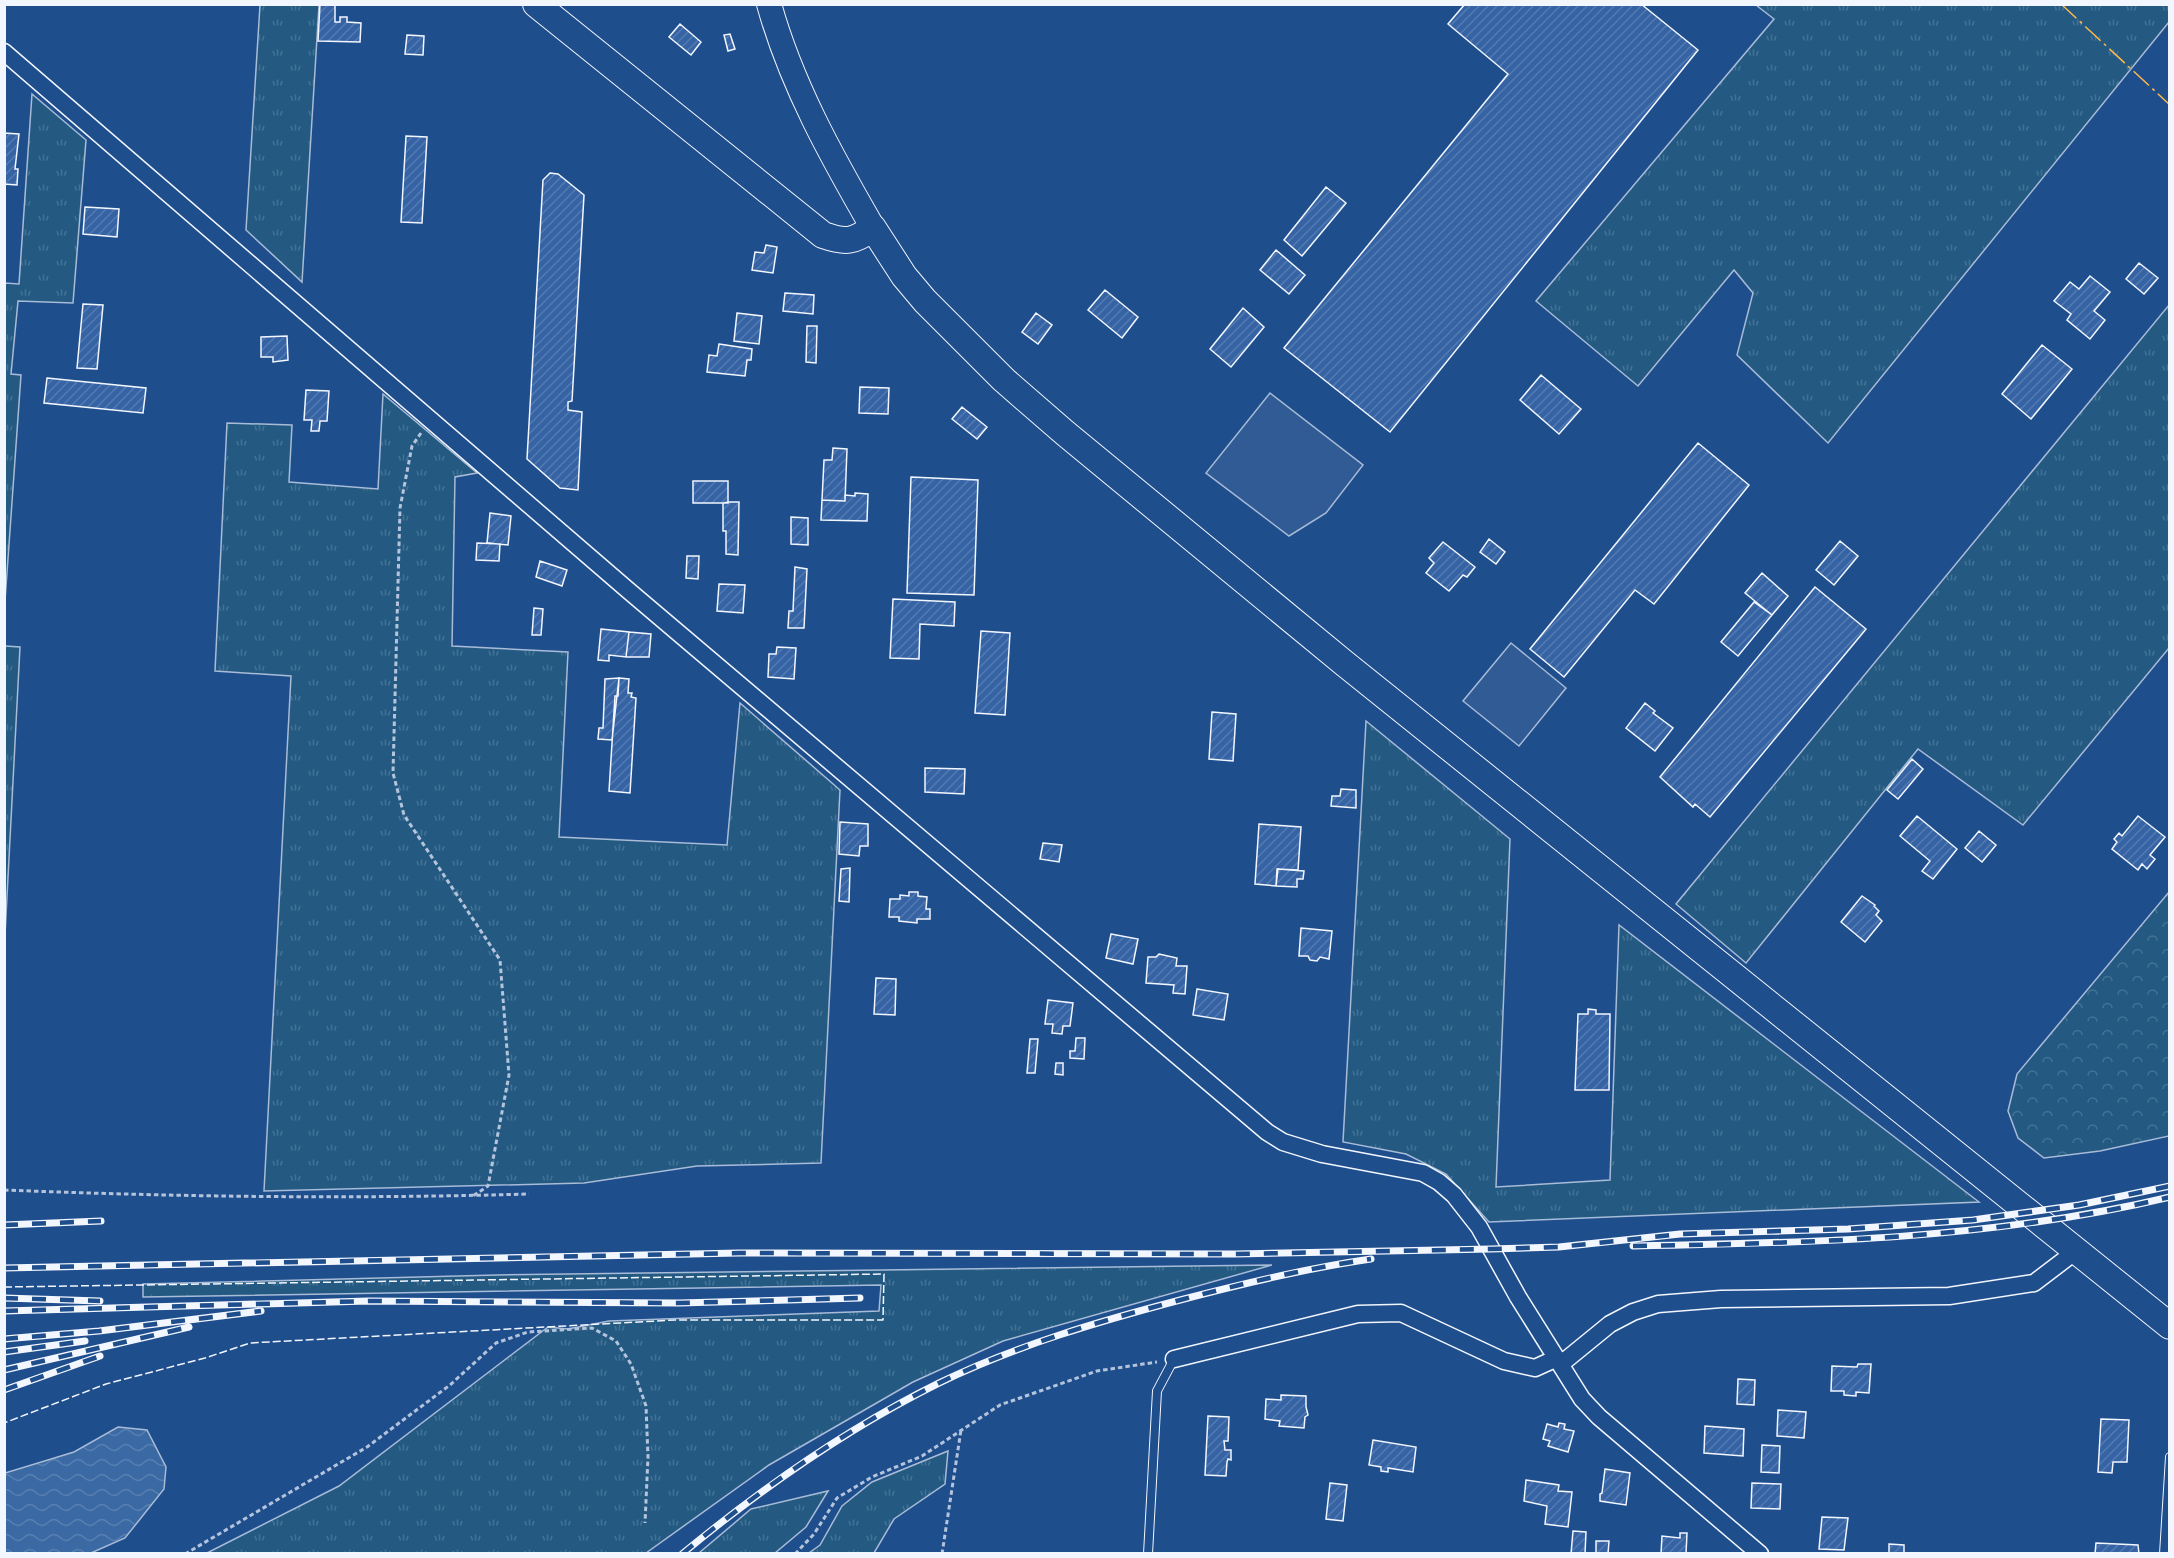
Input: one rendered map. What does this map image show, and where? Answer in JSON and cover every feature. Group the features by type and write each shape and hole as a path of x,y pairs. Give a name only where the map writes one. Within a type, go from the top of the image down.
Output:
{"main road":[{"path":"536,4 823,236 850,241 873,228 904,276 925,302 1004,380 1065,433 1344,663 2169,1326"}],"street":[{"path":"769,4 783,47 819,131 873,228"},
{"path":"4,52 628,591 1267,1132 1300,1149 1423,1173 1439,1182 1454,1195 1479,1227 1518,1297 1582,1399 1599,1417 1760,1554"},
{"path":"1174,1359 1358,1314 1401,1313 1504,1361 1536,1368 1559,1361 1610,1324 1633,1312 1658,1304 1721,1299 1949,1296 2034,1283 2076,1251"}],"lane":[{"path":"1148,1554 1156,1391 1174,1359"},
{"path":"2164,1554 2169,1457"}],"path":[{"path":"431,419 412,446 400,508 393,773 404,816 500,960 509,1075 488,1186 473,1196"},
{"path":"4,1190 182,1196 385,1198 529,1194"},
{"path":"184,1554 367,1447 450,1385 496,1343 528,1332 592,1328 616,1341 631,1364 646,1407 648,1456 645,1523"},
{"path":"795,1554 813,1534 837,1498 872,1477 922,1456 1000,1405 1097,1371 1174,1359"},
{"path":"942,1554 961,1430"}],"green space":[{"path":"260,5 319,5 302,282 246,230"},
{"path":"1756,5 2169,5 2169,22 1828,443 1737,355 1753,293 1734,270 1638,386 1536,301 1774,19"},
{"path":"32,94 86,140 73,303 18,301 11,374 21,375 5,601 5,283 19,284"},
{"path":"2169,305 2169,648 2023,825 1918,749 1746,963 1676,904"},
{"path":"383,394 477,473 455,477 452,646 568,652 559,837 727,845 740,703 840,790 821,1163 697,1166 584,1183 264,1191 291,676 215,671 227,423 292,425 289,482 378,489"},
{"path":"4,646 20,647 5,935"},
{"path":"1366,721 1510,839 1496,1187 1610,1180 1619,925 1979,1202 1489,1222 1446,1174 1406,1154 1343,1142"},
{"path":"2169,892 2169,1136 2100,1151 2044,1158 2018,1138 2008,1111 2017,1074"},
{"path":"1272,1265 1003,1341 913,1382 769,1465 646,1553 207,1553 339,1486 548,1327 568,1329 609,1321 879,1311 881,1285 143,1297 143,1284 497,1275"},
{"path":"948,1451 945,1484 894,1519 874,1553 809,1553 820,1545 842,1506 872,1482"},
{"path":"828,1491 806,1527 775,1553 699,1553 751,1509"}],"shaded area":[{"path":"1270,393 1363,465 1326,513 1289,536 1206,473"},
{"path":"1511,643 1566,688 1519,746 1463,701"}],"water":[{"path":"118,1427 147,1430 166,1467 164,1489 125,1538 91,1553 5,1553 5,1473 74,1452"}],"building":[{"path":"320,4 335,4 335,22 340,22 340,17 347,17 347,22 361,23 360,42 318,41"},
{"path":"1465,4 1641,4 1698,50 1390,432 1284,348 1508,74 1448,24"},
{"path":"680,24 701,42 691,55 669,37"},
{"path":"730,34 735,49 728,51 724,35"},
{"path":"407,35 424,36 423,55 405,54"},
{"path":"4,133 19,134 15,169 18,169 17,185 4,184"},
{"path":"406,136 427,137 422,223 401,222"},
{"path":"550,173 558,174 584,195 572,401 568,402 568,410 582,412 578,490 560,488 527,459 543,180"},
{"path":"1326,187 1346,203 1302,256 1284,240"},
{"path":"85,207 119,209 117,237 83,234"},
{"path":"766,245 777,247 773,273 752,270 755,252 764,253"},
{"path":"1276,250 1305,275 1289,294 1260,270"},
{"path":"2139,263 2158,278 2144,294 2126,279"},
{"path":"2090,276 2110,292 2094,311 2105,320 2090,339 2067,320 2071,314 2054,301 2070,282 2079,289"},
{"path":"1105,290 1138,317 1122,338 1088,310"},
{"path":"785,293 814,295 813,314 783,311"},
{"path":"83,304 103,305 97,369 77,368"},
{"path":"1243,308 1264,327 1231,367 1210,349"},
{"path":"737,313 762,316 759,344 734,341"},
{"path":"1036,313 1052,325 1038,344 1022,332"},
{"path":"807,326 817,326 816,363 806,362"},
{"path":"287,336 288,360 273,362 273,357 261,357 261,337"},
{"path":"719,344 752,349 751,360 747,360 745,376 707,372 709,355 717,356"},
{"path":"2042,345 2072,369 2031,419 2002,394"},
{"path":"1541,375 1581,409 1559,434 1520,400"},
{"path":"47,378 146,388 143,413 44,403"},
{"path":"860,387 889,388 888,414 859,413"},
{"path":"306,390 329,391 327,421 320,421 319,431 311,431 312,420 304,420"},
{"path":"962,407 987,427 977,439 952,419"},
{"path":"1698,443 1749,485 1654,604 1635,590 1564,677 1530,649"},
{"path":"833,448 847,449 845,501 822,500 824,460 832,460"},
{"path":"911,477 978,480 974,595 907,593"},
{"path":"693,481 728,481 728,503 693,503"},
{"path":"855,493 868,494 867,521 821,520 822,500 845,501 845,495 855,496"},
{"path":"739,502 738,555 726,554 723,503"},
{"path":"490,513 511,516 508,545 487,543"},
{"path":"791,517 808,518 808,545 791,544"},
{"path":"1489,539 1505,552 1496,564 1480,552"},
{"path":"1840,541 1858,556 1834,585 1816,570"},
{"path":"1443,542 1475,567 1467,577 1463,575 1449,591 1426,573 1434,563 1429,558"},
{"path":"477,543 500,544 499,561 476,560"},
{"path":"687,556 699,556 698,579 686,578"},
{"path":"540,561 567,570 562,586 536,577"},
{"path":"795,567 807,569 804,628 788,628 789,611 793,611"},
{"path":"1762,573 1788,596 1772,615 1745,593"},
{"path":"719,584 745,585 743,613 717,611"},
{"path":"1815,587 1866,629 1710,817 1695,804 1693,807 1660,777"},
{"path":"893,599 955,602 954,626 920,624 919,659 890,658"},
{"path":"1754,602 1772,615 1738,656 1721,642"},
{"path":"534,608 543,609 541,635 532,635"},
{"path":"601,629 629,632 626,657 609,655 609,661 598,660"},
{"path":"981,631 1010,633 1005,715 975,713"},
{"path":"629,632 651,634 649,657 626,657"},
{"path":"777,647 796,648 794,679 768,677 769,654 776,654"},
{"path":"619,678 629,679 628,693 632,693 631,697 636,698 630,793 609,791 615,696 618,696"},
{"path":"619,678 612,740 598,739 599,728 603,728 605,679"},
{"path":"1645,703 1655,711 1653,713 1673,728 1655,751 1626,728"},
{"path":"1212,712 1236,714 1233,761 1209,759"},
{"path":"1912,759 1923,769 1898,799 1887,790"},
{"path":"925,768 965,769 964,794 925,792"},
{"path":"1341,789 1356,790 1356,808 1331,806 1332,796 1340,796"},
{"path":"1917,816 1957,849 1933,879 1922,871 1930,861 1900,836"},
{"path":"2138,816 2165,837 2150,855 2155,859 2147,869 2142,864 2138,870 2112,849 2117,842 2114,839 2119,833 2122,836"},
{"path":"840,822 868,824 868,846 860,846 859,856 839,854"},
{"path":"1259,824 1301,827 1298,870 1277,869 1276,886 1255,884"},
{"path":"1979,831 1996,845 1982,862 1965,848"},
{"path":"1043,843 1062,845 1059,862 1040,859"},
{"path":"850,868 849,902 839,901 841,869"},
{"path":"1278,869 1304,871 1303,879 1297,879 1297,887 1276,886"},
{"path":"909,892 918,892 918,896 927,897 926,909 930,909 930,919 917,919 917,923 899,921 899,917 889,917 890,899 900,899 900,895 909,896"},
{"path":"1862,896 1875,905 1879,911 1876,915 1882,921 1865,942 1841,922"},
{"path":"1301,928 1332,931 1329,959 1320,957 1317,961 1310,960 1308,956 1299,956"},
{"path":"1111,934 1138,939 1133,964 1106,958"},
{"path":"1159,954 1177,958 1176,966 1187,966 1185,994 1173,993 1174,985 1146,983 1148,957 1156,957"},
{"path":"876,978 896,979 895,1015 874,1014"},
{"path":"1197,989 1228,994 1224,1020 1193,1015"},
{"path":"1048,1000 1073,1003 1070,1026 1063,1026 1062,1034 1052,1033 1053,1024 1045,1024"},
{"path":"1588,1009 1596,1010 1596,1014 1610,1014 1609,1090 1575,1090 1578,1014 1588,1014"},
{"path":"1076,1038 1085,1038 1084,1059 1070,1058 1070,1051 1075,1051"},
{"path":"1030,1039 1038,1039 1035,1073 1027,1073"},
{"path":"1056,1063 1063,1063 1063,1075 1055,1074"},
{"path":"1858,1364 1871,1364 1869,1393 1856,1392 1856,1396 1844,1395 1844,1391 1831,1391 1832,1366 1857,1367"},
{"path":"1738,1379 1755,1380 1754,1405 1737,1404"},
{"path":"1281,1395 1306,1396 1308,1415 1305,1417 1304,1428 1279,1426 1280,1421 1265,1419 1266,1399 1281,1400"},
{"path":"1778,1410 1806,1412 1804,1438 1777,1436"},
{"path":"1208,1416 1229,1417 1228,1441 1224,1441 1225,1450 1231,1450 1231,1460 1228,1459 1227,1462 1226,1476 1205,1475"},
{"path":"2101,1419 2129,1420 2127,1462 2113,1462 2112,1473 2098,1472"},
{"path":"1559,1423 1565,1424 1564,1429 1574,1431 1568,1452 1548,1446 1550,1441 1543,1439 1547,1424 1558,1427"},
{"path":"1705,1426 1744,1429 1743,1456 1704,1453"},
{"path":"1373,1440 1416,1447 1413,1472 1388,1468 1388,1472 1381,1471 1381,1467 1369,1465"},
{"path":"1762,1445 1780,1446 1779,1473 1761,1472"},
{"path":"1605,1469 1630,1473 1626,1505 1600,1501"},
{"path":"1526,1480 1559,1485 1558,1491 1572,1492 1568,1527 1545,1524 1547,1506 1524,1501"},
{"path":"1330,1483 1347,1485 1343,1521 1326,1519"},
{"path":"1752,1483 1781,1484 1780,1509 1751,1508"},
{"path":"1822,1517 1848,1518 1844,1550 1819,1549"},
{"path":"1573,1531 1586,1532 1585,1554 1571,1554"},
{"path":"1680,1533 1687,1533 1686,1554 1661,1554 1662,1536 1680,1538"},
{"path":"1596,1541 1609,1541 1608,1554 1596,1554"},
{"path":"2096,1543 2138,1545 2139,1554 2095,1554"},
{"path":"1889,1544 1904,1545 1904,1554 1889,1554"}],"railway":[{"path":"4,1268 739,1253 1235,1254 1559,1247 1680,1234 1848,1229 1973,1220 2079,1205 2170,1186"},
{"path":"1633,1246 1836,1240 1970,1230 2104,1211 2170,1197"},
{"path":"4,1225 101,1221"},
{"path":"682,1554 774,1483 838,1440 905,1401 968,1369 1059,1335 1153,1307 1277,1276 1371,1259"},
{"path":"4,1298 100,1301"},
{"path":"4,1311 368,1301 679,1303 860,1298"},
{"path":"4,1339 99,1331 261,1311"},
{"path":"4,1370 189,1327"},
{"path":"4,1352 85,1341"},
{"path":"4,1390 100,1356"}],"fence":[{"path":"4,1287 884,1274 883,1320 675,1320 250,1343 205,1358 106,1384 4,1423"}],"power":[{"path":"2061,4 2170,105"}]}
